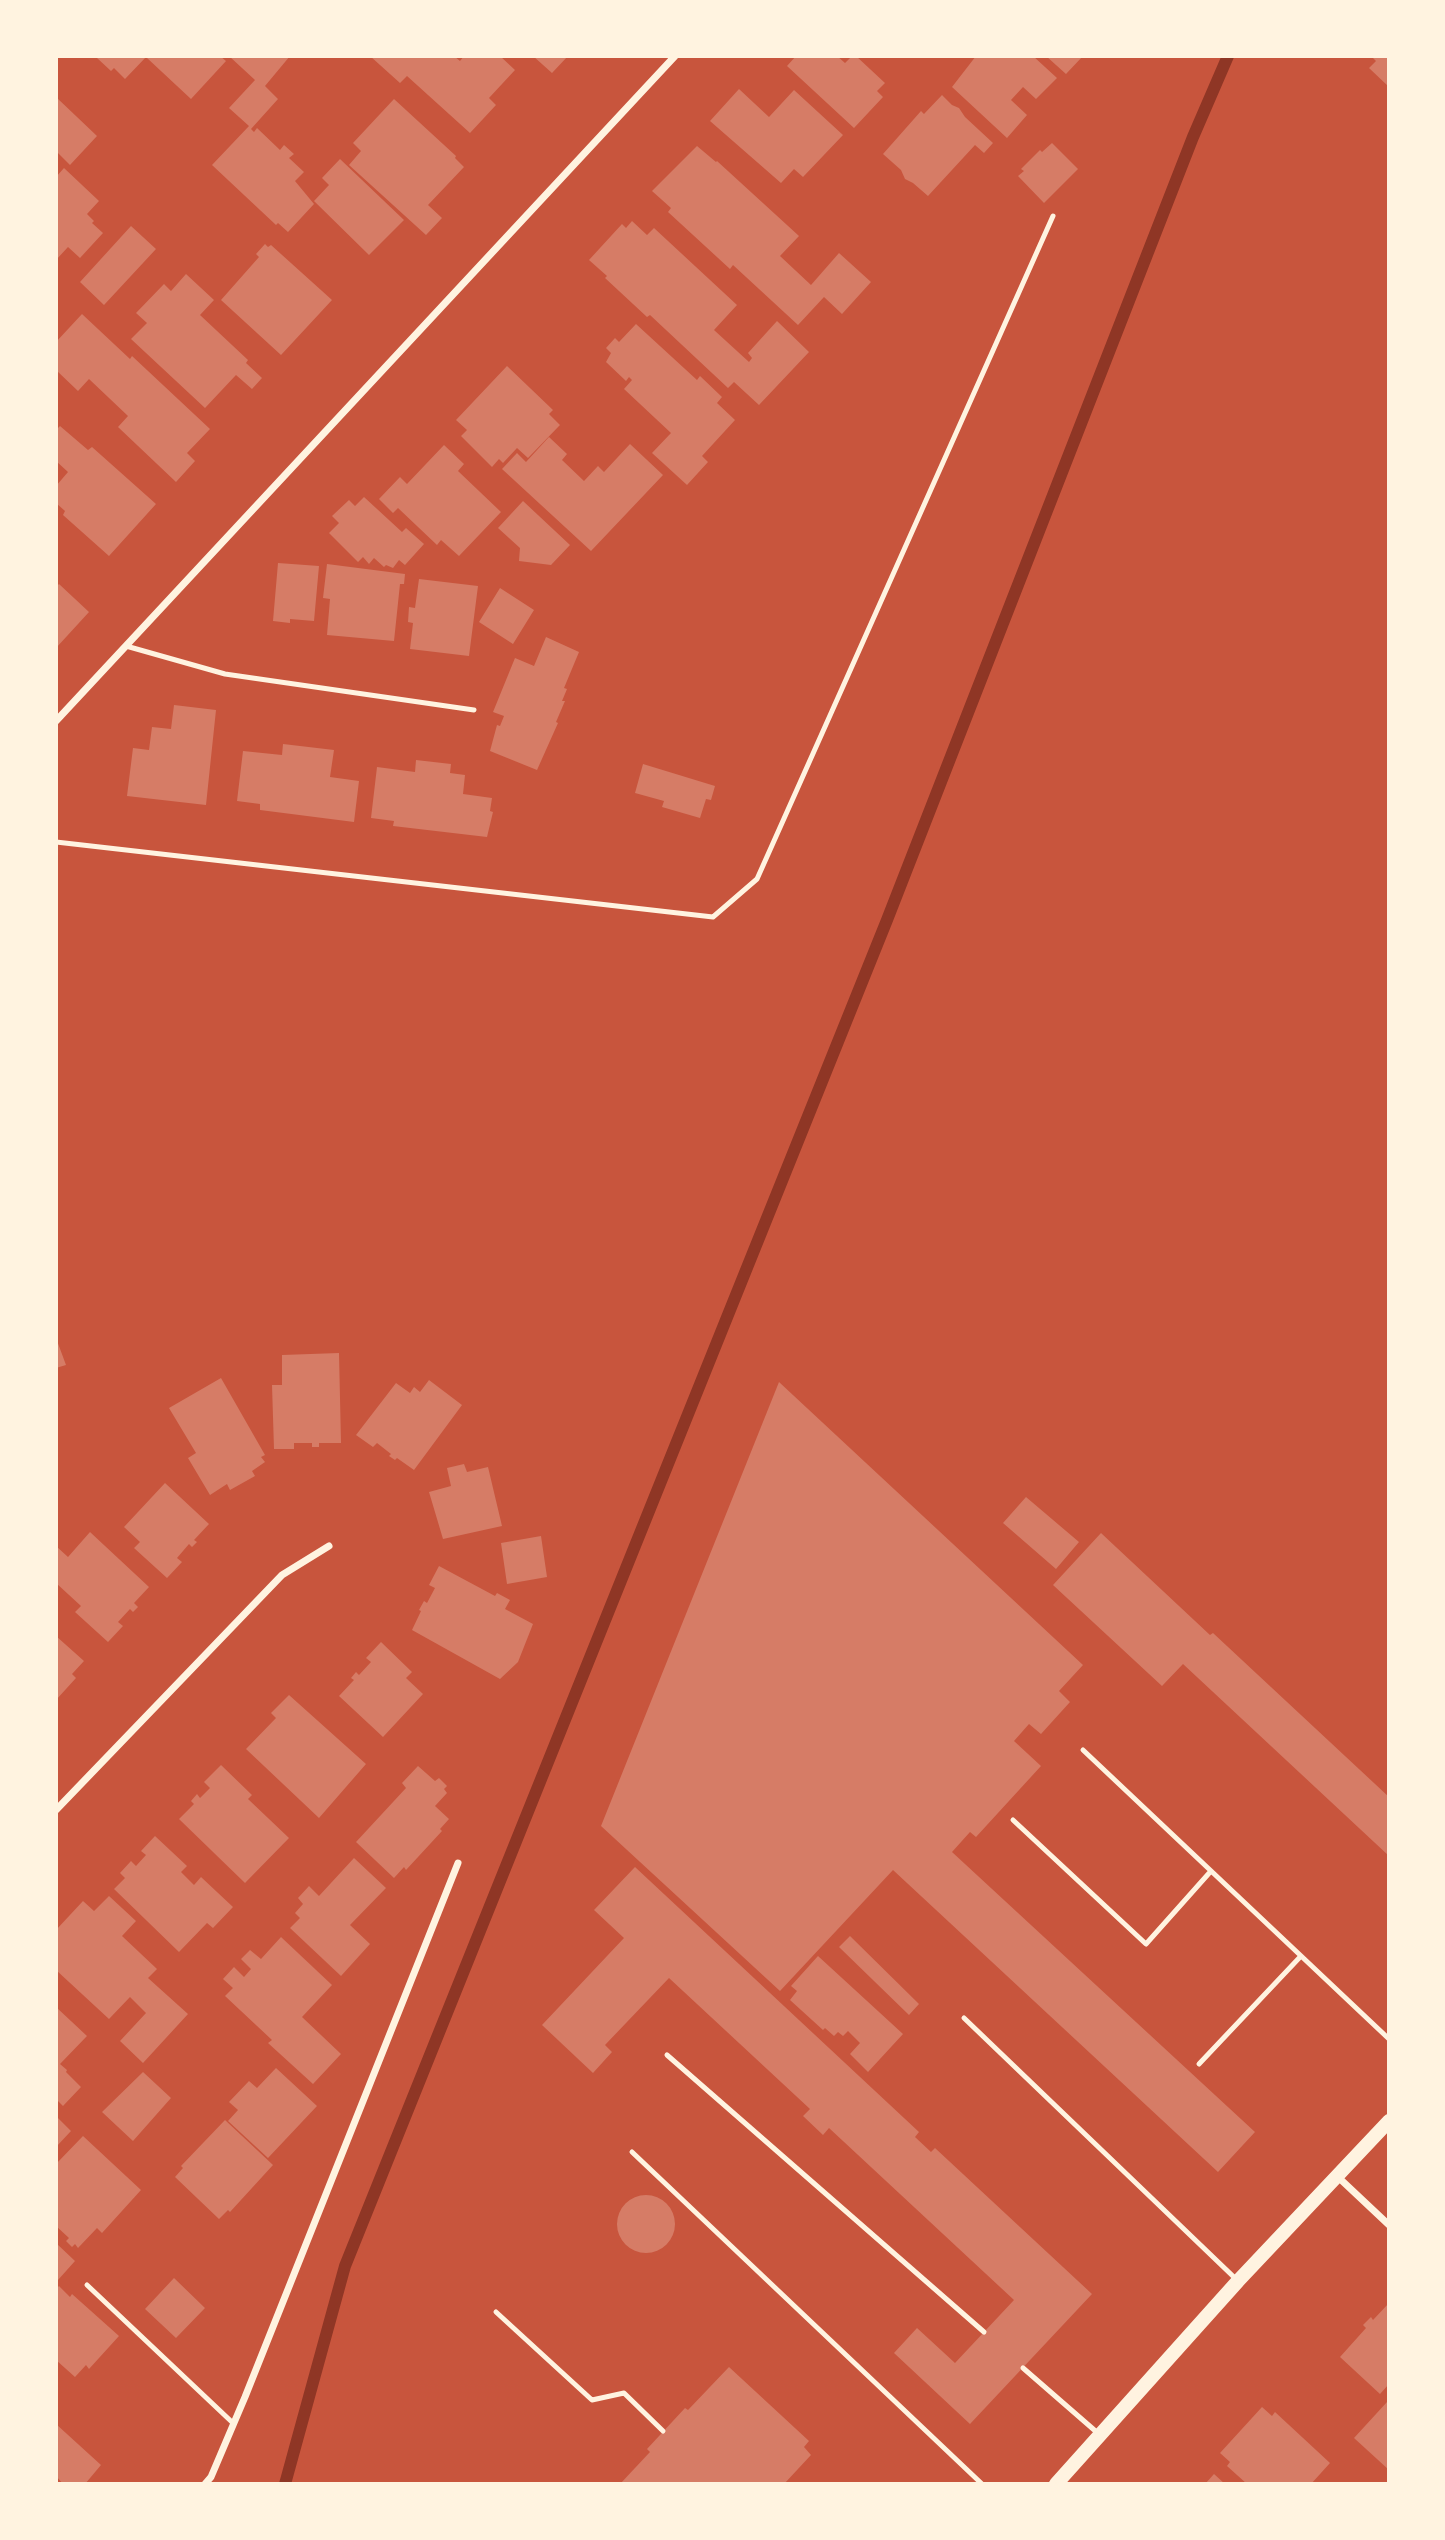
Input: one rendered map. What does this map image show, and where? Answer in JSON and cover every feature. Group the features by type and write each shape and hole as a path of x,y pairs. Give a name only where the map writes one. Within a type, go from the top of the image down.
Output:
{"main road":[{"path":"1062,2482 1100,2435 1238,2281 1389,2122"}],"street":[{"path":"56,721 675,56"},
{"path":"56,1810 282,1575 329,1546"},
{"path":"205,2484 211,2477 234,2424 458,1863"},
{"path":"1338,2177 1389,2225"}],"lane":[{"path":"56,842 713,917 757,879 1053,216"},
{"path":"126,646 225,674 474,710"},
{"path":"1083,1750 1389,2039"},
{"path":"1013,1820 1146,1944 1212,1871"},
{"path":"1199,2064 1301,1956"},
{"path":"964,2018 1238,2281"},
{"path":"667,2055 984,2332"},
{"path":"632,2152 982,2484"},
{"path":"87,2285 234,2424"},
{"path":"496,2312 592,2400 624,2393 663,2431"},
{"path":"1023,2368 1100,2435"}],"building":[{"path":"98,56 147,56 125,79 114,68 111,71"},
{"path":"220,56 226,61 191,99 147,58"},
{"path":"229,56 290,56 265,86 278,99 251,129 254,132 257,128 280,150 284,145 294,154 289,158 304,172 295,181 314,204 288,232 278,223 276,225 212,165 249,126 229,108 255,80"},
{"path":"370,56 454,56 460,61 464,56 500,56 515,70 489,98 496,105 470,133 407,76 400,83"},
{"path":"533,56 568,56 552,73"},
{"path":"796,56 837,56 845,63 852,56 856,56 885,83 877,91 883,97 854,128 787,66"},
{"path":"976,56 1033,56 1057,78 1036,99 1023,87 1011,100 1027,115 1007,138 952,87"},
{"path":"1046,56 1083,56 1066,74"},
{"path":"1371,56 1389,56 1389,87 1369,68 1376,61"},
{"path":"739,89 769,117 794,90 843,135 803,177 794,169 781,183 710,121"},
{"path":"942,95 959,108 993,143 984,153 975,145 928,196 905,179 901,170 883,154 921,111 924,114"},
{"path":"56,97 97,136 70,165 56,151"},
{"path":"394,99 456,156 464,167 428,205 442,218 426,235 349,165 361,151 353,143"},
{"path":"1052,143 1078,169 1044,203 1018,176 1024,171 1021,169 1040,150 1042,152"},
{"path":"697,146 799,236 780,256 811,285 839,253 871,282 842,314 824,297 798,325 733,265 730,269 668,212 671,208 652,191"},
{"path":"340,159 404,220 369,255 314,201 329,185 322,178"},
{"path":"64,168 99,201 87,214 103,233 80,258 68,247 56,260 56,177"},
{"path":"632,221 647,235 654,228 737,305 714,330 749,362 752,358 748,353 777,321 809,352 759,405 734,382 728,388 650,315 647,317 589,260 622,224 626,228"},
{"path":"131,226 156,249 104,305 80,282"},
{"path":"265,244 268,247 271,245 332,300 281,355 221,300 259,257 256,254"},
{"path":"186,274 214,300 200,315 248,360 246,363 262,378 252,389 236,375 205,408 131,339 147,323 136,313 164,284 171,291"},
{"path":"82,314 130,359 132,356 210,429 187,453 195,461 176,482 118,427 128,416 89,379 78,391 56,370 56,342"},
{"path":"636,324 697,380 700,376 722,397 717,403 735,420 702,456 708,462 687,485 652,453 671,433 624,389 632,380 629,377 626,381 606,362 611,353 606,348 615,338 619,342"},
{"path":"507,366 553,410 549,414 560,425 528,458 517,448 503,463 499,459 492,467 461,436 467,430 456,420"},
{"path":"60,426 88,450 92,447 156,504 109,556 63,515 65,511 56,503 56,486 68,472 56,461 56,430"},
{"path":"549,437 567,454 562,460 584,481 598,466 604,472 630,444 663,475 591,551 502,469 517,453 526,462"},
{"path":"444,445 464,464 458,471 501,512 459,556 441,540 437,545 398,508 393,513 379,499 400,477 407,484"},
{"path":"364,497 402,532 406,528 424,544 405,565 399,560 393,568 386,565 384,567 374,558 369,564 363,557 358,562 329,533 339,523 332,516 349,500 355,506"},
{"path":"523,501 570,545 551,565 519,561 520,548 498,528"},
{"path":"278,563 319,566 314,621 273,621"},
{"path":"327,564 405,574 404,584 400,584 394,641 327,635 330,599 323,598"},
{"path":"419,579 478,586 469,656 410,649 413,623 408,622 409,607 415,608"},
{"path":"59,584 89,612 56,648 56,587"},
{"path":"500,588 534,610 513,644 479,622"},
{"path":"546,637 579,652 564,688 567,689 562,701 565,701 556,722 558,723 537,770 490,751 497,725 500,726 504,716 493,712 515,658 534,666"},
{"path":"174,705 216,710 206,805 127,796 133,748 149,750 152,727 171,729"},
{"path":"283,744 334,750 330,777 359,781 354,822 260,810 260,804 237,801 243,751 282,755"},
{"path":"416,760 451,764 450,773 465,775 463,794 492,798 490,811 493,812 487,837 393,826 394,821 371,818 377,767 415,772"},
{"path":"643,764 715,786 711,800 706,799 700,818 662,807 664,801 635,793"},
{"path":"56,1338 66,1365 56,1368"},
{"path":"339,1353 341,1443 319,1443 319,1447 312,1447 312,1443 294,1443 294,1449 274,1449 272,1385 282,1385 282,1355"},
{"path":"221,1378 265,1455 261,1457 265,1462 252,1471 255,1476 230,1490 227,1484 210,1495 188,1458 196,1453 169,1408"},
{"path":"429,1380 462,1405 414,1470 397,1458 395,1460 389,1456 391,1454 377,1443 373,1447 356,1435 396,1383 410,1393 414,1387 420,1392"},
{"path":"779,1382 1083,1665 1059,1691 1070,1702 1041,1734 1029,1724 1014,1741 1041,1766 976,1837 970,1832 952,1852 1255,2132 1218,2172 893,1870 780,1991 601,1826"},
{"path":"464,1464 467,1472 488,1467 502,1526 443,1539 429,1492 451,1486 447,1468"},
{"path":"165,1483 209,1524 194,1540 197,1542 192,1547 189,1544 177,1558 182,1562 167,1578 134,1548 140,1542 124,1527"},
{"path":"1026,1497 1079,1542 1056,1569 1003,1523"},
{"path":"90,1532 149,1587 134,1603 138,1607 133,1612 130,1609 118,1622 123,1626 108,1642 75,1612 81,1606 56,1583 56,1546 68,1557"},
{"path":"1101,1533 1389,1797 1389,1856 1183,1664 1162,1686 1053,1585"},
{"path":"541,1536 547,1577 507,1584 501,1543"},
{"path":"439,1566 495,1596 497,1593 510,1600 505,1609 533,1624 518,1662 500,1679 412,1630 421,1611 419,1610 424,1601 427,1603 435,1588 429,1585"},
{"path":"56,1636 84,1661 72,1674 76,1678 56,1700"},
{"path":"381,1642 412,1672 406,1678 423,1694 383,1737 339,1696 354,1680 351,1678 356,1672 359,1675 371,1662 366,1658"},
{"path":"289,1695 366,1764 319,1818 246,1749 276,1718 271,1713"},
{"path":"221,1765 252,1795 248,1799 289,1838 245,1883 179,1819 194,1804 191,1801 197,1794 200,1798 210,1788 204,1782"},
{"path":"418,1766 435,1781 439,1778 447,1786 444,1789 447,1793 435,1806 449,1819 440,1829 442,1831 406,1870 404,1867 394,1878 356,1842 406,1788 402,1783"},
{"path":"155,1836 187,1866 181,1872 194,1885 201,1877 233,1907 213,1928 207,1923 179,1952 114,1889 125,1878 120,1873 131,1861 136,1866 146,1855 141,1851"},
{"path":"354,1858 386,1888 350,1925 370,1944 341,1976 290,1928 300,1918 295,1913 303,1904 298,1898 309,1886 319,1896"},
{"path":"635,1867 919,2132 915,2137 931,2152 935,2148 1092,2294 970,2424 894,2353 917,2328 955,2363 1014,2300 829,2128 823,2135 803,2116 810,2109 669,1978 605,2045 612,2052 593,2073 542,2025 624,1938 594,1910"},
{"path":"109,1896 136,1921 122,1936 157,1969 148,1978 188,2014 143,2063 120,2041 146,2013 130,1997 109,2019 56,1970 56,1930 83,1901 94,1911"},
{"path":"850,1936 919,2004 909,2015 839,1947"},
{"path":"281,1937 332,1985 302,2017 341,2054 313,2084 268,2043 272,2040 225,1996 233,1988 223,1979 234,1967 244,1977 251,1969 241,1959 250,1950 261,1959"},
{"path":"818,1956 903,2034 868,2072 850,2054 860,2043 848,2031 843,2036 838,2032 834,2036 825,2028 823,2030 790,2000 797,1991 791,1986"},
{"path":"56,2007 87,2036 60,2064 81,2087 63,2106 56,2099"},
{"path":"276,2068 317,2106 268,2158 228,2121 238,2110 229,2102 249,2081 257,2088"},
{"path":"143,2072 171,2098 133,2141 102,2112"},
{"path":"56,2116 71,2131 56,2147"},
{"path":"225,2120 273,2165 230,2212 228,2210 219,2219 175,2177 183,2168 181,2166"},
{"path":"83,2136 141,2190 102,2233 97,2228 78,2248 75,2244 72,2247 66,2241 69,2238 56,2226 56,2164"},
{"path":"646,2195 657,2197 670,2208 675,2224 673,2235 662,2248 646,2253 635,2251 622,2240 617,2224 619,2213 630,2200"},
{"path":"56,2243 75,2261 58,2280 56,2278"},
{"path":"174,2278 205,2308 176,2338 145,2309"},
{"path":"59,2286 70,2297 72,2294 119,2336 89,2369 86,2365 75,2377 56,2360 56,2289"},
{"path":"1389,2303 1389,2384 1380,2394 1340,2357 1366,2328 1363,2325 1371,2317 1373,2320"},
{"path":"729,2367 809,2441 804,2447 811,2455 784,2484 620,2484 650,2452 647,2449 685,2408 688,2410"},
{"path":"1387,2402 1389,2404 1389,2470 1354,2438"},
{"path":"1262,2407 1272,2416 1275,2412 1330,2463 1311,2484 1247,2484 1227,2466 1230,2462 1220,2453"},
{"path":"56,2424 101,2465 85,2484 63,2484 56,2476"},
{"path":"1214,2474 1225,2484 1205,2484"}],"waterway":[{"path":"285,2484 345,2266 887,920 1193,137 1228,56"}]}
